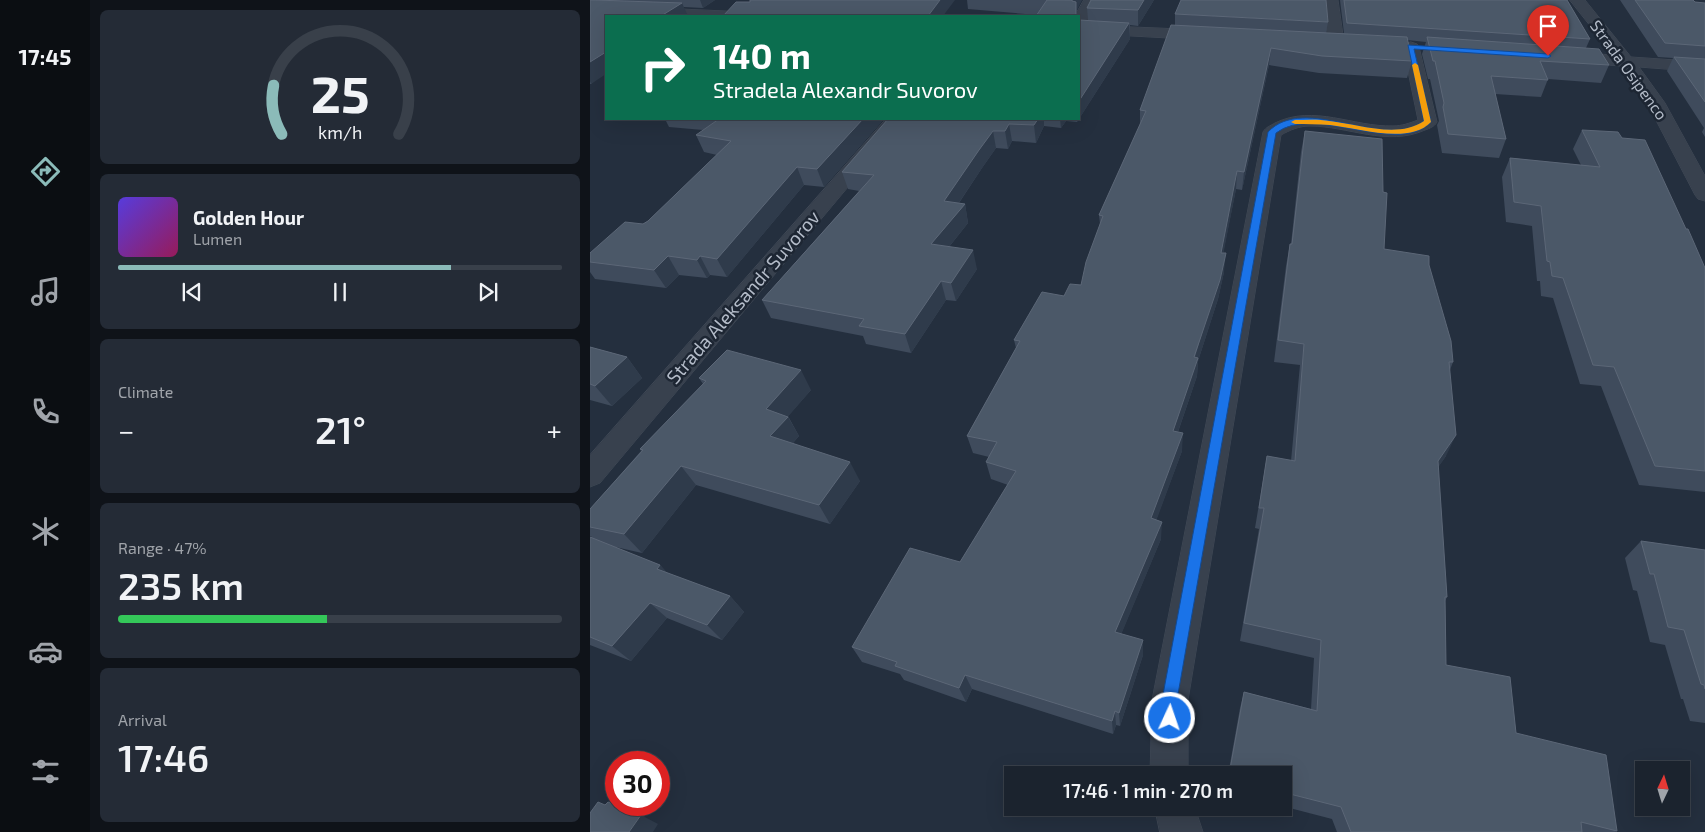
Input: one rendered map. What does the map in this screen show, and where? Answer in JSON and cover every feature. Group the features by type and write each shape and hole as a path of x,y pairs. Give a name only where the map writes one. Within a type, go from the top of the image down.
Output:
{"street":[{"path":"1080,21 1091,0"},
{"path":"1331,0 1336,42"},
{"name":"Strada Osipenco","path":"1577,0 1626,61 1656,103 1705,195"},
{"path":"590,9 725,15"},
{"path":"1080,29 1218,36"},
{"path":"1317,41 1355,43"},
{"path":"1169,766 1170,700 1272,132 1280,126 1293,122 1308,121 1386,131 1405,131 1419,128 1428,122 1411,47"},
{"path":"1557,56 1705,67"},
{"name":"Strada Aleksandr Suvorov","path":"590,475 895,120"},
{"path":"1176,816 1178,826 1183,832"}],"building":[{"path":"590,0 682,3 663,15 605,15 605,53 590,62"},
{"path":"750,0 940,0 929,15 724,15 736,2 750,2"},
{"path":"1047,0 1072,0 1076,2 1076,15 1037,15"},
{"path":"1091,0 1144,0 1138,10 1087,8"},
{"path":"1181,0 1326,0 1328,22 1175,14"},
{"path":"1344,0 1567,0 1590,39 1347,23"},
{"path":"1635,0 1693,0 1705,3 1705,46 1665,43"},
{"path":"1080,20 1129,23 1080,99"},
{"path":"1171,25 1407,37 1412,61 1322,56 1271,48 1244,172 1237,171 1221,253 1226,253 1220,280 1194,357 1198,358 1173,431 1183,433 1151,518 1162,522 1115,632 1143,640 1119,713 1115,711 1112,721 965,675 959,688 895,666 897,662 852,647 910,548 960,562 1016,471 986,462 997,442 967,436 1020,341 1014,340 1042,292 1064,296 1070,284 1081,285 1086,262 1103,216 1099,215 1146,111 1140,110"},
{"path":"1427,37 1599,49 1609,65 1540,61 1548,80 1491,76 1506,139 1448,134 1435,61 1433,61"},
{"path":"1674,57 1705,59 1705,102"},
{"path":"718,120 862,120 817,169 797,167 717,259 700,256 697,260 668,256 654,270 590,262 590,253 625,222 643,224 648,221 731,141 696,135"},
{"path":"887,120 1037,120 1034,125 1009,124 1005,131 993,131 944,201 965,204 931,244 973,250 951,283 941,281 905,334 859,326 864,319 762,300 874,175 842,172"},
{"path":"1582,130 1618,132 1622,138 1645,140 1705,268 1705,471 1655,466 1614,367 1593,365 1563,278 1552,276 1550,262 1547,261 1541,206 1514,202 1510,158 1600,167"},
{"path":"1305,131 1382,139 1383,192 1387,193 1384,249 1429,256 1429,265 1451,341 1453,362 1449,362 1456,435 1438,461 1447,597 1445,597 1446,665 1510,677 1516,733 1606,755 1617,831 1581,822 1582,832 1351,832 1341,807 1292,795 1292,766 1231,766 1244,692 1317,711 1321,640 1244,623 1264,508 1259,508 1267,456 1295,461 1304,344 1278,340 1290,244 1292,244"},
{"path":"590,347 627,357 595,386 590,384"},
{"path":"727,350 801,370 766,409 788,417 770,436 850,462 819,505 681,466 624,534 590,527 590,509 643,450 640,449 706,381 699,378"},
{"path":"590,537 660,565 657,569 730,596 707,625 650,603 612,646 590,637"},
{"path":"1641,541 1705,550 1705,689 1704,685 1701,684 1684,630 1668,627 1654,574 1650,574"},
{"path":"598,802 605,805 605,816 640,816 629,832 590,832 590,813"}],"slow traffic":[{"path":"1295,122 1308,121 1386,131 1405,131 1419,128 1428,122 1415,65"}],"route":[{"path":"1170,718 1170,700 1272,132 1280,126 1293,122 1308,121 1386,131 1405,131 1419,128 1428,122 1411,47 1548,56"}]}
